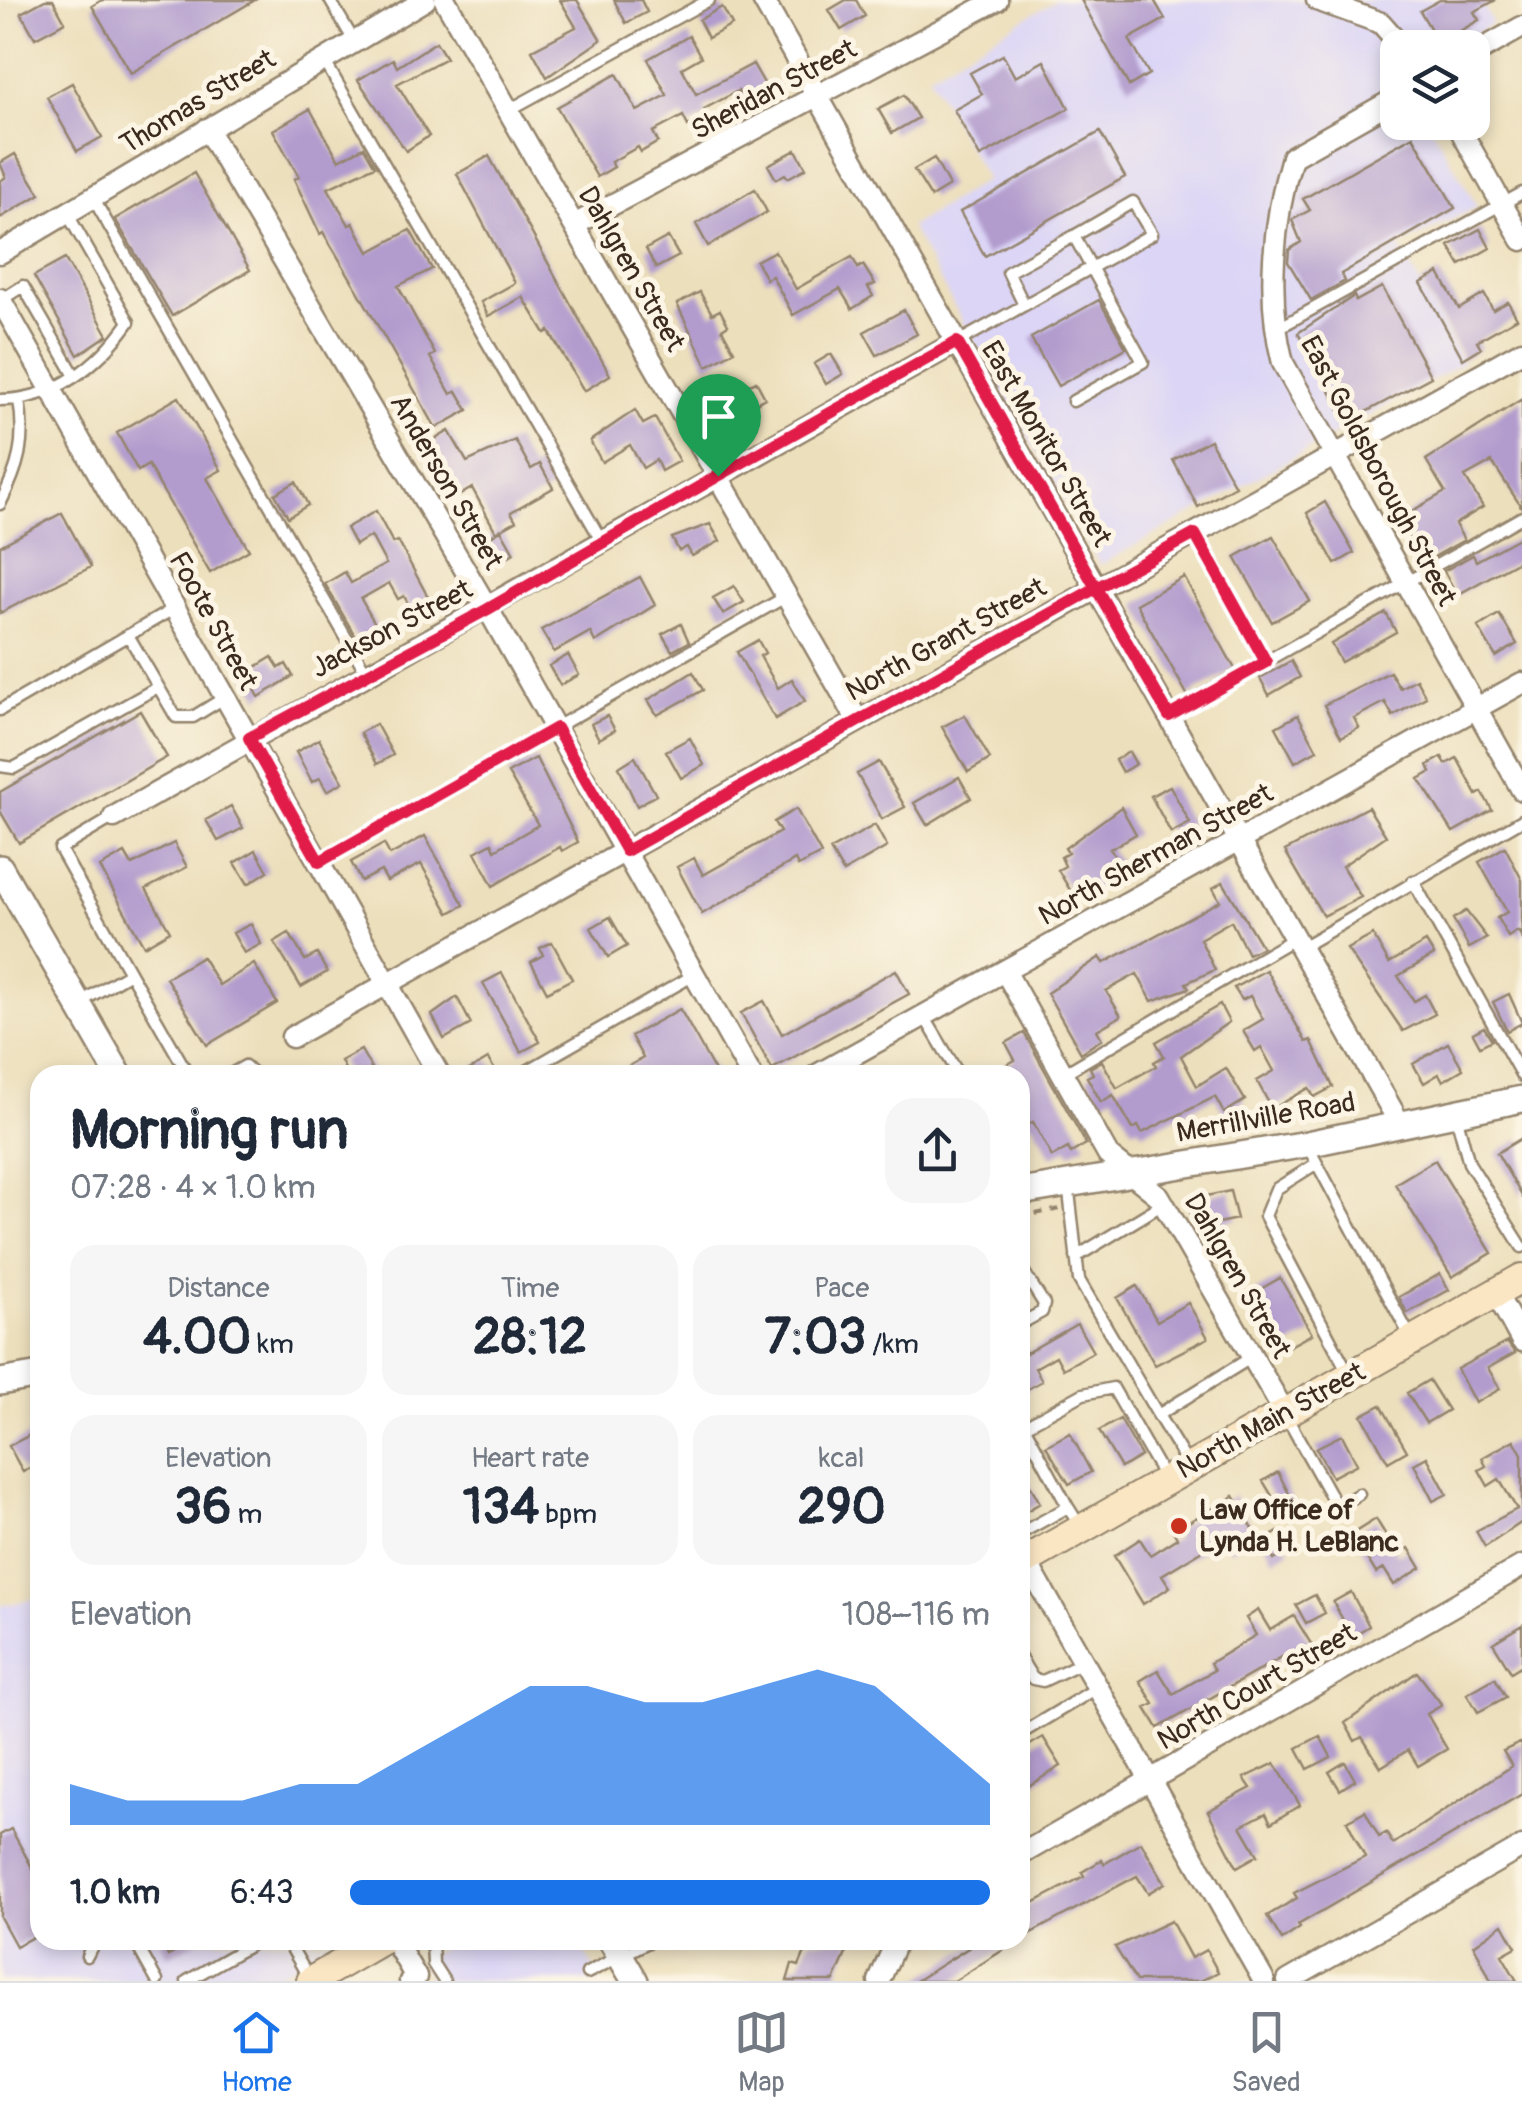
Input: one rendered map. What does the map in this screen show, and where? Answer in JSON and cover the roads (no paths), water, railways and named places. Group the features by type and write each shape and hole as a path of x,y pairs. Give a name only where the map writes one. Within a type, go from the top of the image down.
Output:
{"main road":[{"name":"North Main Street","path":"1030,1548 1075,1518 1178,1474 1286,1415 1522,1278"},
{"path":"311,1981 365,1950"}],"street":[{"name":"Thomas Street","path":"0,253 425,0"},
{"name":"Dahlgren Street","path":"445,0 858,720"},
{"name":"East Monitor Street","path":"763,0 1400,1124"},
{"name":"Sheridan Street","path":"574,225 998,0"},
{"path":"1322,1 1381,23 1387,30"},
{"path":"1490,45 1522,27"},
{"name":"East Goldsborough Street","path":"1380,107 1292,157 1278,206 1274,331 1283,363 1522,790"},
{"name":"Anderson Street","path":"207,129 488,609 745,1065"},
{"path":"1466,140 1522,240"},
{"name":"Foote Street","path":"0,300 433,1065"},
{"name":"Jackson Street","path":"114,816 957,342"},
{"name":"North Grant Street","path":"292,1037 1522,351"},
{"name":"North Sherman Street","path":"835,1065 1522,683"},
{"path":"0,868 113,1065"},
{"name":"Dahlgren Street","path":"1005,970 1108,1156 1132,1172 1163,1204 1286,1415"},
{"name":"Merrillville Road","path":"1030,1187 1310,1154 1400,1124 1522,1099"},
{"path":"1496,1293 1522,1341"},
{"path":"0,1382 30,1377"},
{"name":"North Court Street","path":"1030,1850 1522,1566"},
{"path":"1030,1567 1264,1981"},
{"path":"1288,1981 1522,1848"},
{"path":"399,1950 415,1980"},
{"path":"616,1950 634,1981"},
{"path":"879,1981 892,1950"}],"lane":[{"path":"330,0 354,42"},
{"path":"508,111 709,0"},
{"path":"324,60 603,542"},
{"path":"1274,331 1522,193"},
{"path":"92,198 368,674"},
{"path":"957,342 1092,268 1152,234 1134,202 1008,272 1024,305"},
{"path":"0,400 19,400 51,390 75,376 105,357 129,322 66,213"},
{"path":"1073,401 1143,362 1074,236"},
{"path":"0,300 23,286 75,376"},
{"path":"0,504 19,466 25,438 19,400"},
{"path":"1169,716 1522,517"},
{"path":"1195,534 1266,662"},
{"path":"319,862 786,596"},
{"path":"0,710 174,608"},
{"path":"128,635 176,716 184,720 224,698"},
{"path":"0,766 14,768 158,687"},
{"path":"114,816 60,849 183,1065"},
{"path":"1063,1074 1522,820"},
{"path":"1413,881 1522,1076"},
{"path":"78,1004 130,973"},
{"path":"538,1065 695,975"},
{"path":"924,1016 953,1065"},
{"path":"1456,1113 1469,1162 1522,1247"},
{"path":"1350,1377 1265,1216 1276,1189 1310,1154 1413,1341"},
{"path":"1068,1183 1076,1257 1089,1302 1158,1414 1178,1474"},
{"path":"1076,1257 1163,1204"},
{"path":"1030,1282 1044,1304 1042,1312 1030,1319"},
{"path":"1158,1414 1252,1357"},
{"path":"1030,1419 1083,1394 1113,1388 1178,1474"},
{"path":"1286,1415 1336,1507 1359,1494"},
{"path":"1030,1442 1075,1518"},
{"path":"1030,1675 1033,1680 1043,1681 1083,1662"},
{"path":"1030,1728 1097,1688"},
{"path":"87,1956 90,1950"},
{"path":"140,1950 157,1981"},
{"path":"187,1981 241,1950"},
{"path":"294,1950 311,1981"},
{"path":"432,1950 433,1964 444,1981"},
{"path":"588,1974 613,1950"}],"place":[{"name":"Law Office of Lynda H. LeBlanc","path":"1179,1526"}]}
